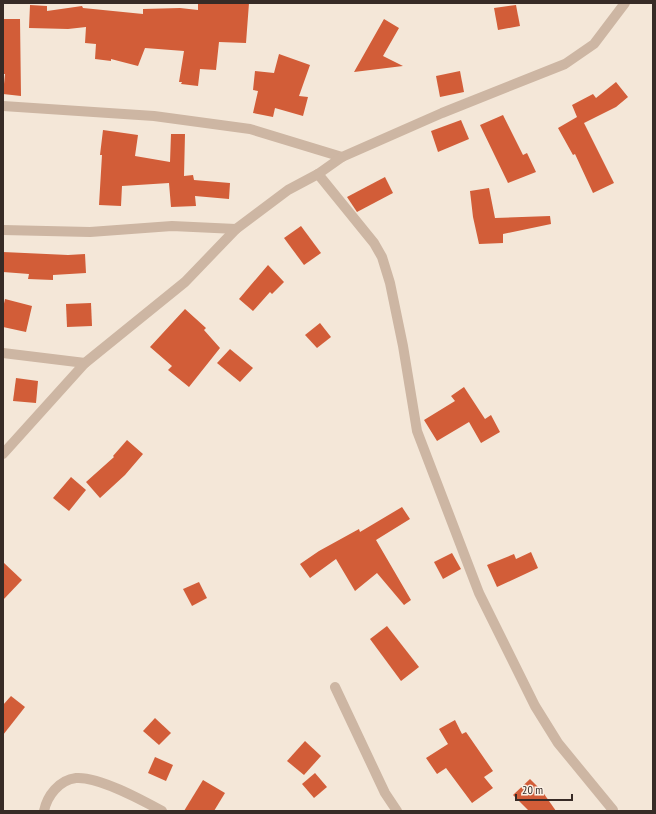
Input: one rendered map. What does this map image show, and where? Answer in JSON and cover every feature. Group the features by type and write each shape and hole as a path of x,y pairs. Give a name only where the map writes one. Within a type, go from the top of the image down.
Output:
{"street":[{"path":"3,454 85,363 185,282 236,229 288,190 318,174 342,157 442,113 565,64 594,44 625,3"},
{"path":"3,106 154,116 250,130 342,157"},
{"path":"318,174 374,243 382,256 390,283 403,346 417,431 480,593 535,706 558,744 614,811"},
{"path":"3,230 90,232 172,226 236,229"},
{"path":"3,353 85,363"},
{"path":"335,687 385,793 397,811"},
{"path":"44,811 46,800 60,784 76,778 106,784 162,811"}],"building":[{"path":"198,3 249,3 246,43 219,42 216,70 200,69 198,86 181,84 182,82 179,82 184,51 145,48 138,66 111,59 111,61 95,59 96,44 85,43 86,27 68,29 29,28 30,5 47,6 47,11 82,6 83,8 143,14 143,9 180,8 198,10"},
{"path":"516,5 520,26 498,30 494,8"},
{"path":"3,19 20,19 21,96 3,94 5,74 3,74"},
{"path":"384,19 399,28 383,56 403,66 354,72"},
{"path":"279,54 310,65 299,96 308,97 303,116 275,108 273,117 253,113 258,91 253,90 255,71 274,73"},
{"path":"460,71 464,92 440,97 436,76"},
{"path":"616,82 628,97 616,107 584,123 614,183 593,193 575,154 573,155 558,128 577,117 572,105 593,94 596,98"},
{"path":"503,115 523,155 527,153 536,172 508,183 480,125"},
{"path":"461,120 469,139 438,152 431,131"},
{"path":"103,130 138,135 135,156 170,162 171,134 185,134 184,176 193,175 194,180 230,183 229,199 195,196 196,206 171,207 169,183 122,186 121,206 99,205 102,155 100,155"},
{"path":"385,177 393,193 357,212 347,197"},
{"path":"489,188 495,218 550,216 551,224 503,234 503,243 479,244 473,217 470,191"},
{"path":"301,226 321,253 304,265 284,238"},
{"path":"3,252 68,255 85,254 86,273 53,275 53,280 28,279 29,274 3,272"},
{"path":"268,265 284,282 272,294 270,292 253,311 239,299"},
{"path":"5,299 32,306 26,332 3,327 3,308"},
{"path":"91,303 92,326 67,327 66,304"},
{"path":"185,309 206,328 204,330 220,348 189,387 168,370 172,366 150,347"},
{"path":"320,323 331,337 317,348 305,335"},
{"path":"230,349 253,368 240,382 217,363"},
{"path":"16,378 38,381 36,403 13,401"},
{"path":"464,387 485,419 491,415 500,432 481,443 469,422 437,441 424,420 455,401 451,396"},
{"path":"127,440 143,454 125,475 100,498 86,482 114,457 113,456"},
{"path":"71,477 86,490 69,511 53,498"},
{"path":"402,507 410,519 376,540 411,600 404,605 377,573 355,591 336,559 310,578 300,564 319,551 359,529 360,532"},
{"path":"531,552 538,568 497,587 487,565 514,554 516,559"},
{"path":"452,553 461,569 443,579 434,562"},
{"path":"3,562 22,580 3,600"},
{"path":"199,582 207,598 192,606 183,589"},
{"path":"387,626 419,667 401,681 370,639"},
{"path":"11,696 25,707 3,735 3,705"},
{"path":"155,718 171,733 159,745 143,731"},
{"path":"455,720 462,734 466,732 493,771 484,777 493,788 472,803 446,768 437,774 426,758 448,744 439,729"},
{"path":"305,741 321,756 304,775 287,761"},
{"path":"155,757 173,765 166,781 148,773"},
{"path":"315,773 327,787 314,798 302,784"},
{"path":"530,779 542,791 556,811 529,811 513,795"},
{"path":"203,780 225,793 214,811 184,811"}]}
